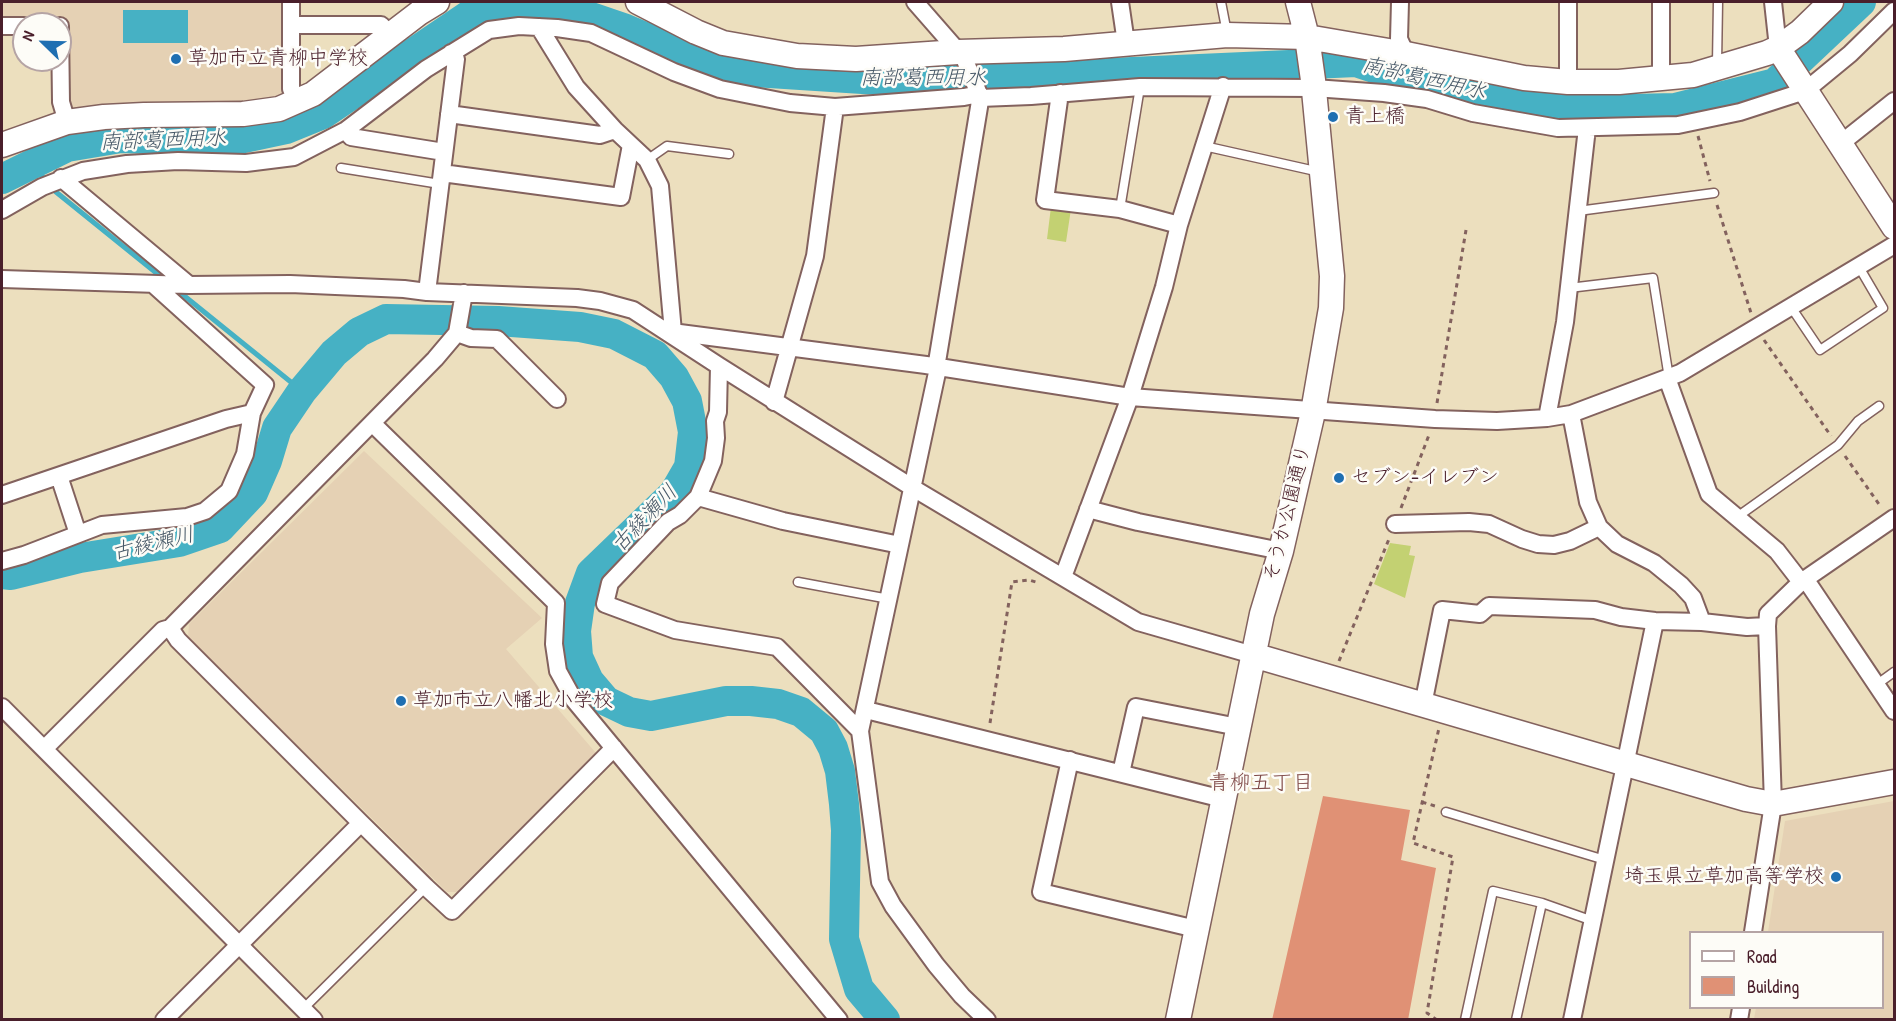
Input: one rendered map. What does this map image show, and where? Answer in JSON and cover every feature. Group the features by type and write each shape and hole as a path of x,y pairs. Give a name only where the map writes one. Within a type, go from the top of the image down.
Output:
{"street":[{"path":"291,2 291,89 297,101"},
{"path":"2,145 67,122 144,115 260,112 279,109 314,94 437,2"},
{"path":"639,2 696,32 723,43 797,56 856,59 1064,50 1227,35 1406,54 1524,78 1568,82 1619,82 1693,75 1780,52 1831,2"},
{"path":"915,2 961,55 980,96 937,368 860,730 880,882 893,906 936,965 962,996 987,1020"},
{"path":"1120,2 1126,43"},
{"name":"そうか公園通り","path":"1178,1020 1262,614 1281,551 1313,412 1331,308 1332,287 1313,84 1308,42 1298,2"},
{"path":"1400,2 1399,39 1406,54"},
{"path":"1568,2 1568,82"},
{"path":"1660,78 1661,2"},
{"path":"1773,2 1780,52 1894,227"},
{"path":"2,210 61,178 83,171 127,164 178,161 246,163 294,157 346,130 426,69 489,30 519,26 591,33 674,72 720,89 790,103 835,107 1140,87 1313,84 1427,99 1473,113 1558,128 1587,128 1678,125 1740,112 1802,88 1850,54 1894,11"},
{"path":"291,25 381,25 391,35"},
{"path":"538,27 576,87 615,130 647,160 660,186 667,330"},
{"path":"427,292 456,59 451,53"},
{"path":"61,72 61,102 67,122"},
{"path":"1060,575 1088,509 1130,397 1164,287 1179,225 1223,86"},
{"path":"1060,93 1045,200 1120,209 1179,225"},
{"path":"1840,144 1894,101"},
{"path":"774,402 814,255 835,107"},
{"path":"449,114 600,135 615,130"},
{"path":"1547,418 1565,322 1587,128"},
{"path":"346,130 351,137 444,152"},
{"path":"441,179 621,197 631,146"},
{"path":"61,178 189,285"},
{"path":"667,330 1130,397 1435,419 1497,421 1547,418 1571,414 1668,378 1894,245"},
{"path":"2,279 189,285 290,284 600,301 633,310 667,330 774,402 1138,622 1332,679 1432,713 1746,799 1773,804 1894,782"},
{"path":"2,561 24,555 102,525 187,517 205,511 229,491 245,454 252,413 265,385 153,284"},
{"path":"44,749 164,630 170,628 372,423 457,333 464,293"},
{"path":"457,333 471,338 497,339 557,399"},
{"path":"719,366 718,412 715,421 716,438 713,461 698,497 680,515 668,522 610,583 605,604 675,630 777,647 860,730"},
{"path":"1668,378 1708,494 1777,551 1803,581 1894,711"},
{"path":"2,495 226,418 252,413"},
{"path":"1571,414 1588,502 1599,527 1617,544 1654,563 1682,585 1693,598 1702,622"},
{"path":"372,423 556,603 554,644 558,671 574,700 838,1019"},
{"path":"58,476 78,534"},
{"path":"698,497 783,521 900,545"},
{"path":"1088,509 1138,522 1281,551"},
{"path":"1753,931 1773,804 1768,614 1803,581 1894,518"},
{"path":"1403,526 1469,522 1489,524 1522,539 1538,544 1554,545 1570,541 1599,527"},
{"path":"1432,713 1442,610 1479,614 1489,606 1595,610 1621,617 1655,621 1702,622 1747,627 1767,626"},
{"path":"1572,1020 1655,621"},
{"path":"170,628 178,640 426,888 452,911 614,748"},
{"path":"2,707 309,1014"},
{"path":"1121,773 1136,707 1238,727"},
{"path":"866,710 1223,799"},
{"path":"1070,760 1041,892 1196,929"},
{"path":"164,1020 361,823"}],"lane":[{"path":"1221,2 1227,35"},
{"path":"1717,68 1718,2"},
{"path":"1120,209 1140,87"},
{"path":"647,160 667,146 729,154"},
{"path":"1203,146 1321,172"},
{"path":"341,168 441,179"},
{"path":"1578,211 1713,193"},
{"path":"1791,307 1820,350 1884,308 1859,267"},
{"path":"1569,288 1653,278 1668,378"},
{"path":"1737,518 1838,446 1858,421 1879,406"},
{"path":"798,582 889,599"},
{"path":"1876,685 1894,672"},
{"path":"1446,812 1605,860"},
{"path":"309,1014 426,888"},
{"path":"1465,1020 1493,891 1542,903 1593,921"},
{"path":"1516,1020 1542,903"}],"path":[{"path":"1332,679 1403,526 1435,419 1466,230"},
{"path":"988,740 1012,582 1029,580 1051,584 1060,575"},
{"path":"1432,713 1413,843 1453,857 1427,1013 1437,1020"}],"shaded area":[{"name":"草加市立青柳中学校","path":"2,2 287,2 288,95 256,106 113,104 68,116 67,72 72,72 72,12 12,12 12,18 2,17"},
{"name":"草加市立八幡北小学校","path":"364,451 542,618 506,649 596,753 459,892 447,892 188,638 189,624"},
{"name":"埼玉県立草加高等学校","path":"1894,801 1894,1019 1754,1019 1756,1009 1884,1009 1884,931 1768,931 1785,821"}],"green space":[{"path":"1051,207 1071,209 1066,242 1047,239"},
{"path":"1390,543 1411,546 1409,555 1415,556 1405,598 1374,584"}],"water":[{"path":"123,10 188,10 188,43 123,43"}],"building":[{"path":"1323,796 1410,810 1401,860 1436,868 1408,1020 1272,1020"}],"waterway":[{"name":"南部葛西用水","path":"2,179 67,147 121,138 225,142 286,129 323,114 478,9 529,3 553,4 626,29 723,70 909,82 1356,62 1410,80 1585,110 1675,108 1775,83 1861,2"},
{"path":"31,164 56,192 165,280"},
{"path":"177,290 302,391"},
{"name":"古綾瀬川","path":"2,574 11,575 80,558 179,542 220,528 253,493 267,461 277,428 302,391 334,353 359,332 386,319 498,321 580,327 614,334 655,355 674,377 687,401 693,432 689,467 674,493 591,573 580,603 576,631 578,657 589,681 606,701 629,712 651,716 726,701 751,701 778,704 801,712 824,731 833,748 840,771 844,804 846,830 844,939 859,989 885,1020"}],"place":[{"name":"草加市立青柳中学校","path":"176,59"},
{"name":"青上橋","path":"1333,117"},
{"name":"セブン-イレブン","path":"1339,478"},
{"name":"草加市立八幡北小学校","path":"401,701"},
{"name":"埼玉県立草加高等学校","path":"1836,877"}],"district":[{"name":"青柳五丁目","path":"1261,783"}]}
